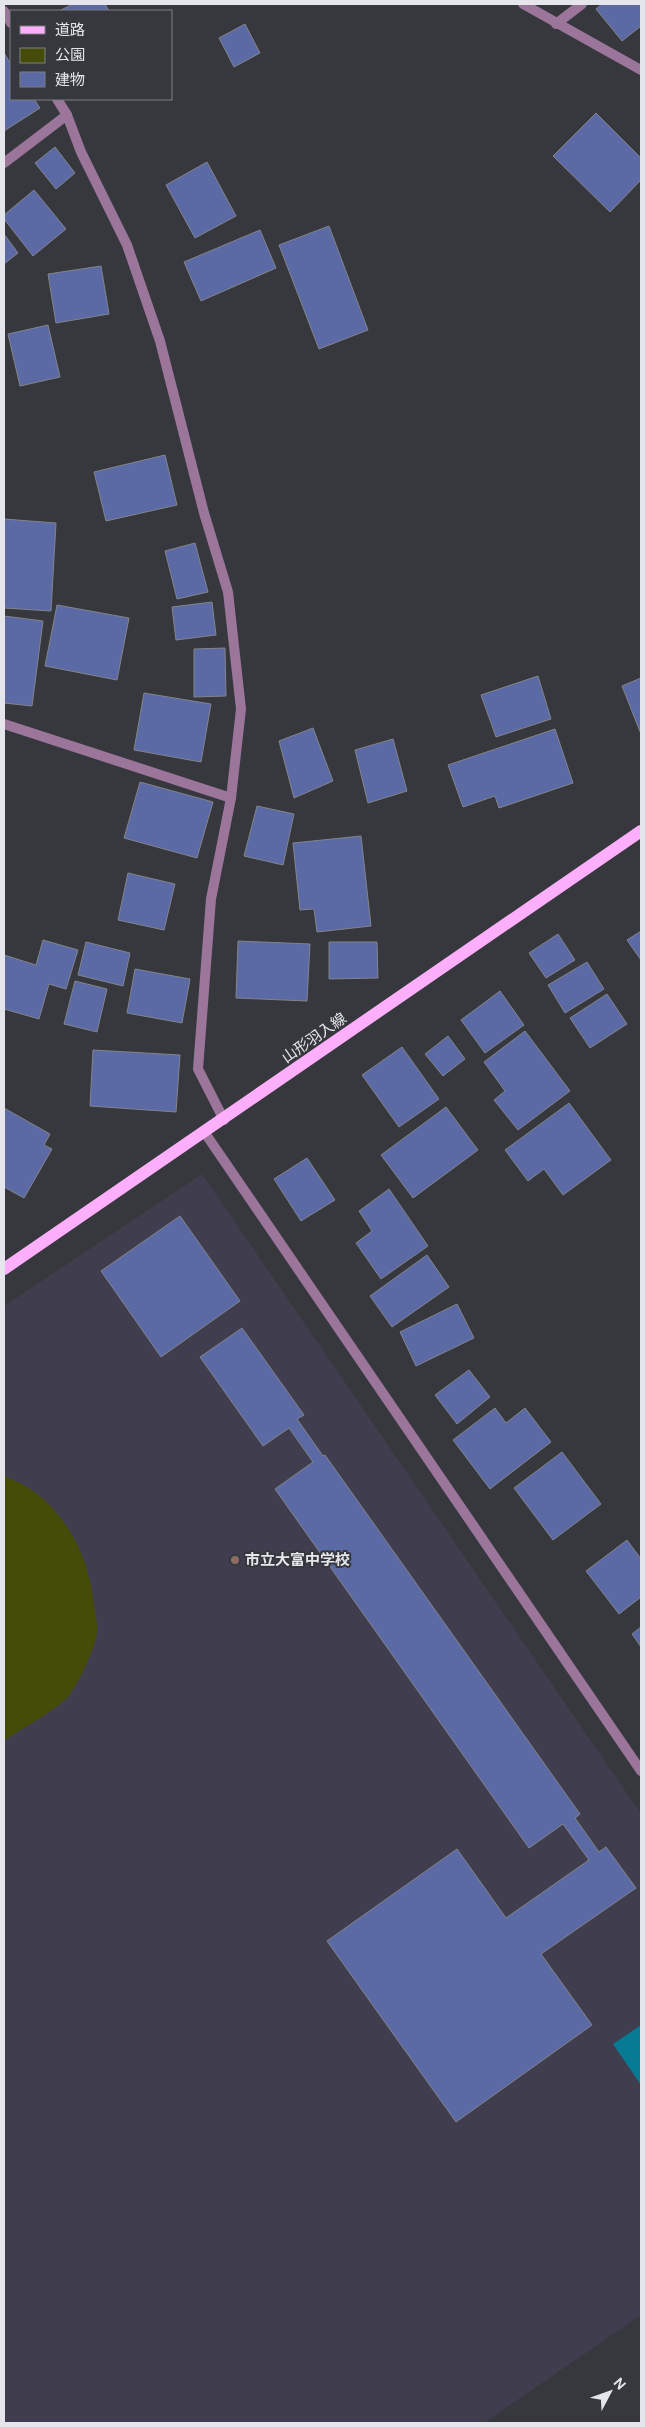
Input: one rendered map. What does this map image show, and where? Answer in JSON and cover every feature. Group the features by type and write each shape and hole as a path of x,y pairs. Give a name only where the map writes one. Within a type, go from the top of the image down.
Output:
{"main road":[{"name":"山形羽入線","path":"4,1269 224,1120 641,831"}],"lane":[{"path":"522,4 641,70"},
{"path":"556,24 582,4"},
{"path":"58,100 67,115 81,152 127,244 160,341 204,513 228,592 241,709 230,798 211,899 198,1069 224,1120"},
{"path":"4,163 67,115"},
{"path":"4,724 230,798"},
{"path":"204,1133 641,1771"}],"shaded area":[{"name":"市立大富中学校","path":"202,1174 641,1814 641,2315 484,2423 4,2423 4,1306"}],"green space":[{"path":"4,1476 40,1496 55,1511 78,1545 91,1585 97,1629 93,1648 76,1685 67,1698 4,1741"}],"water":[{"path":"641,2025 641,2085 613,2044"}],"building":[{"path":"73,4 105,4 108,10 61,10"},
{"path":"602,4 641,4 641,26 622,41 596,9"},
{"path":"245,24 260,53 234,67 219,38"},
{"path":"4,53 10,62 10,100 35,100 40,108 4,131"},
{"path":"596,113 641,158 641,180 610,212 553,156"},
{"path":"55,147 75,173 56,189 35,163"},
{"path":"207,162 236,216 195,238 166,185"},
{"path":"34,190 66,229 33,256 4,219 4,215"},
{"path":"329,226 368,330 319,349 279,245"},
{"path":"260,230 276,268 201,301 184,262"},
{"path":"4,234 18,253 4,264"},
{"path":"101,266 109,314 56,323 48,274"},
{"path":"48,325 60,377 20,386 8,334"},
{"path":"165,455 177,505 106,521 94,472"},
{"path":"4,519 56,523 51,611 4,608"},
{"path":"195,543 208,592 177,599 165,551"},
{"path":"212,602 216,635 176,640 172,607"},
{"path":"57,605 129,618 117,680 45,666"},
{"path":"4,616 43,621 32,706 4,703"},
{"path":"225,648 226,696 194,697 194,649"},
{"path":"538,676 551,719 496,737 481,695"},
{"path":"641,678 641,734 622,686"},
{"path":"144,693 211,704 201,762 134,750"},
{"path":"313,728 333,781 294,798 279,741"},
{"path":"555,729 573,783 499,808 495,796 463,807 448,765"},
{"path":"393,739 407,791 368,803 355,750"},
{"path":"140,782 213,802 197,858 124,838"},
{"path":"257,806 294,814 283,865 244,856"},
{"path":"361,836 371,926 317,932 314,909 300,910 293,843"},
{"path":"128,873 175,884 164,930 118,920"},
{"path":"641,931 641,960 627,940"},
{"path":"558,934 575,960 546,978 529,953"},
{"path":"43,940 78,950 66,989 49,984 39,1019 4,1009 4,955 36,965"},
{"path":"238,941 310,944 307,1001 236,998"},
{"path":"86,942 130,953 123,986 78,975"},
{"path":"329,942 377,942 378,978 329,979"},
{"path":"587,962 604,989 565,1013 548,985"},
{"path":"135,969 190,979 182,1023 127,1013"},
{"path":"75,981 107,989 97,1032 64,1024"},
{"path":"500,991 524,1025 485,1053 461,1020"},
{"path":"607,994 627,1024 590,1048 570,1018"},
{"path":"525,1031 570,1091 518,1130 494,1100 505,1091 484,1062"},
{"path":"448,1036 465,1059 443,1076 425,1054"},
{"path":"402,1047 439,1099 399,1127 362,1075"},
{"path":"93,1050 180,1055 176,1112 90,1106"},
{"path":"569,1103 611,1160 563,1195 544,1169 528,1181 505,1150"},
{"path":"446,1107 478,1150 413,1198 381,1155"},
{"path":"4,1108 50,1134 44,1145 52,1149 24,1198 4,1187"},
{"path":"307,1158 335,1200 301,1221 274,1179"},
{"path":"389,1189 428,1246 381,1279 356,1243 372,1231 359,1211"},
{"path":"180,1216 240,1301 161,1357 101,1271"},
{"path":"427,1255 449,1287 392,1327 370,1296"},
{"path":"457,1304 474,1338 416,1366 400,1332"},
{"path":"242,1328 304,1415 297,1419 323,1456 325,1455 580,1814 575,1818 599,1852 606,1847 636,1888 541,1954 592,2025 456,2122 327,1941 457,1849 506,1918 589,1860 563,1824 529,1848 275,1489 313,1462 289,1428 263,1446 200,1357"},
{"path":"469,1370 490,1397 457,1424 435,1395"},
{"path":"495,1408 506,1423 525,1408 551,1442 490,1489 453,1440"},
{"path":"562,1452 601,1504 553,1540 514,1488"},
{"path":"627,1540 641,1559 641,1597 619,1614 586,1571"},
{"path":"641,1627 641,1647 632,1634"}],"place":[{"name":"市立大富中学校","path":"235,1560"}]}
